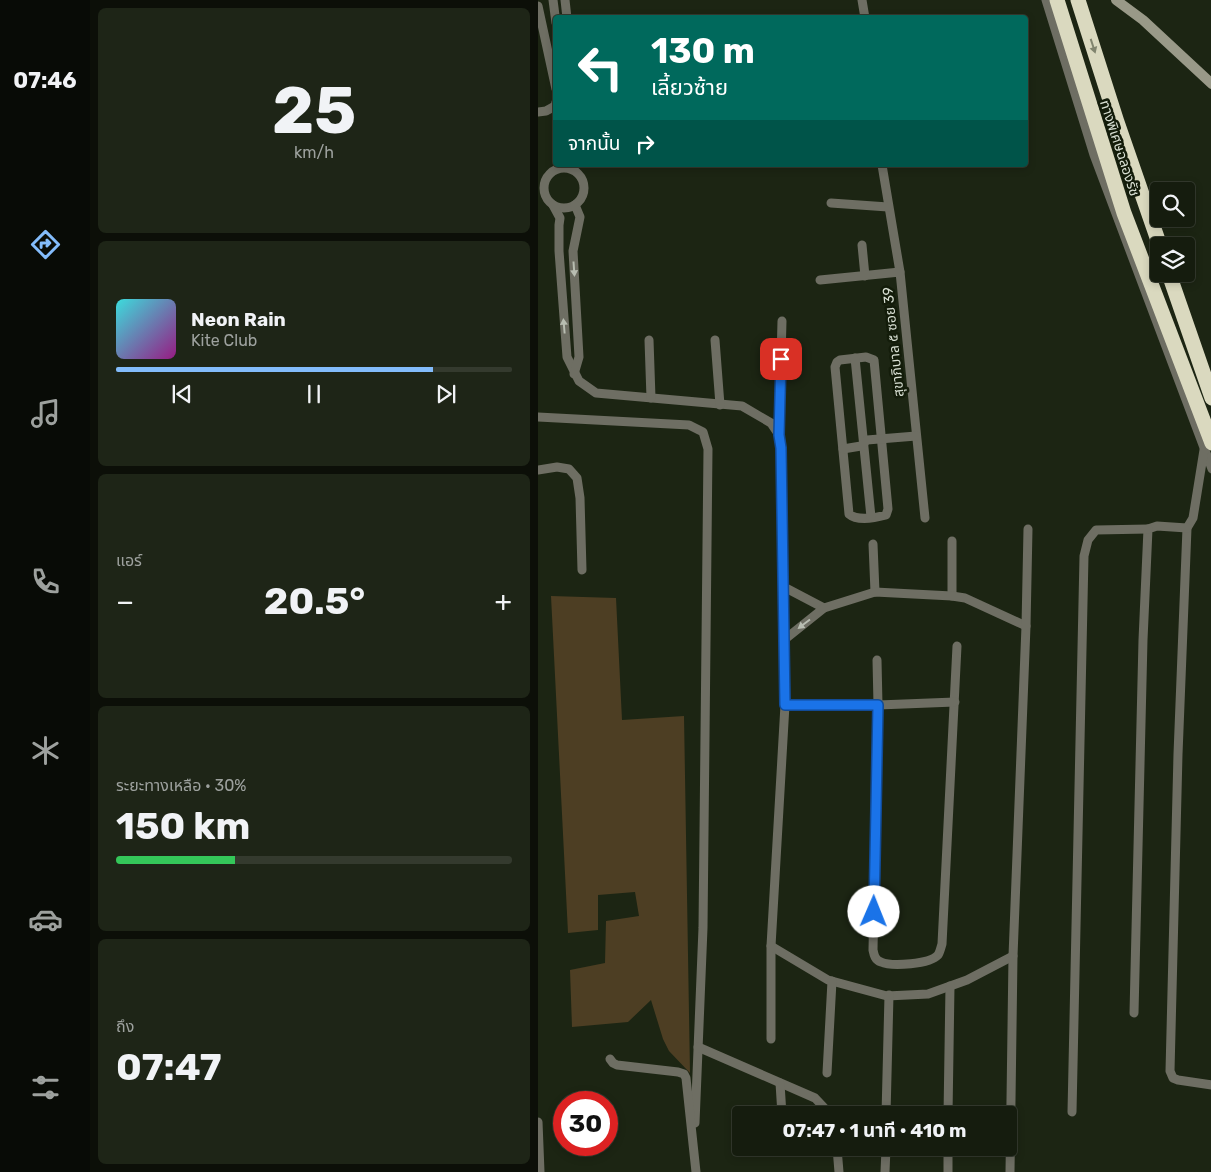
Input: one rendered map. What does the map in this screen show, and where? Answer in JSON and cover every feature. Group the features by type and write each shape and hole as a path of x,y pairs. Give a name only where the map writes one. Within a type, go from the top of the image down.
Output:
{"highway":[{"name":"ทางพิเศษฉลองรัช","path":"1057,0 1124,213 1208,447"},
{"name":"ทางพิเศษฉลองรัช","path":"1078,0 1117,122 1157,237"},
{"path":"1173,282 1212,398"},
{"path":"1174,282 1212,368"}],"main road":[{"path":"1116,0 1143,20 1212,84"}],"street":[{"path":"553,0 555,15"},
{"path":"566,0 567,15"},
{"path":"862,0 864,15"},
{"path":"1046,0 1094,155 1208,447 1212,469"},
{"path":"538,6 553,75"},
{"path":"538,112 546,111 553,107"},
{"path":"538,197 551,203 564,208 575,205 582,197 584,186 576,168 559,167 542,178 544,190 551,203 560,218 561,301 567,357 579,381 596,393 742,406 771,423 779,435"},
{"name":"สุขาภิบาล ๕ ซอย 39","path":"882,167 900,272 925,518"},
{"path":"831,204 888,207"},
{"path":"574,374 579,357 573,251 580,217 575,205"},
{"path":"862,245 865,276"},
{"path":"559,251 573,251"},
{"path":"820,280 900,272"},
{"path":"561,301 576,299"},
{"path":"771,1039 772,946 785,705 781,448 779,435 782,321"},
{"path":"649,340 651,398"},
{"path":"715,340 720,405"},
{"path":"869,357 874,360 888,509 886,515 860,518 849,514 835,367 840,360 855,358 869,357"},
{"path":"855,358 871,517"},
{"path":"538,418 689,425 704,432 708,449 703,928 695,1123"},
{"path":"843,449 864,445 867,440 916,436"},
{"path":"1208,447 1193,518 1187,528 1178,754 1170,1071 1173,1078 1178,1080 1212,1086"},
{"path":"538,470 557,466 569,469 577,478 580,498 582,570"},
{"path":"1072,1112 1084,556 1088,540 1096,530 1158,526 1187,528"},
{"path":"1134,1013 1143,640 1148,528"},
{"path":"1010,1172 1013,956 1028,529"},
{"path":"952,541 952,596"},
{"path":"873,544 875,592"},
{"path":"784,587 824,608"},
{"path":"784,640 824,608 875,592 965,598 1026,626"},
{"path":"877,660 878,705 873,950 874,957 880,962 905,964 932,959 939,954 942,944 957,646"},
{"path":"785,705 878,705 955,702"},
{"path":"772,946 832,981 889,996 928,994 967,980 1013,956"},
{"path":"827,1073 832,981"},
{"path":"948,1106 950,986"},
{"path":"886,1106 889,996"},
{"path":"698,1047 815,1098 823,1106"},
{"path":"610,1059 617,1065 684,1074 696,1172"},
{"path":"780,1083 781,1106"},
{"path":"538,1122 540,1172"},
{"path":"838,1156 839,1172"},
{"path":"885,1172 886,1156"},
{"path":"948,1156 948,1172"}],"shaded area":[{"path":"551,596 616,598 622,720 684,716 690,1073 669,1051 663,1039 651,1000 628,1022 572,1027 570,970 605,963 606,921 639,916 635,892 598,895 598,930 568,933"}],"route":[{"path":"781,359 779,435 781,448 784,567 785,705 878,705 874,912"}]}
